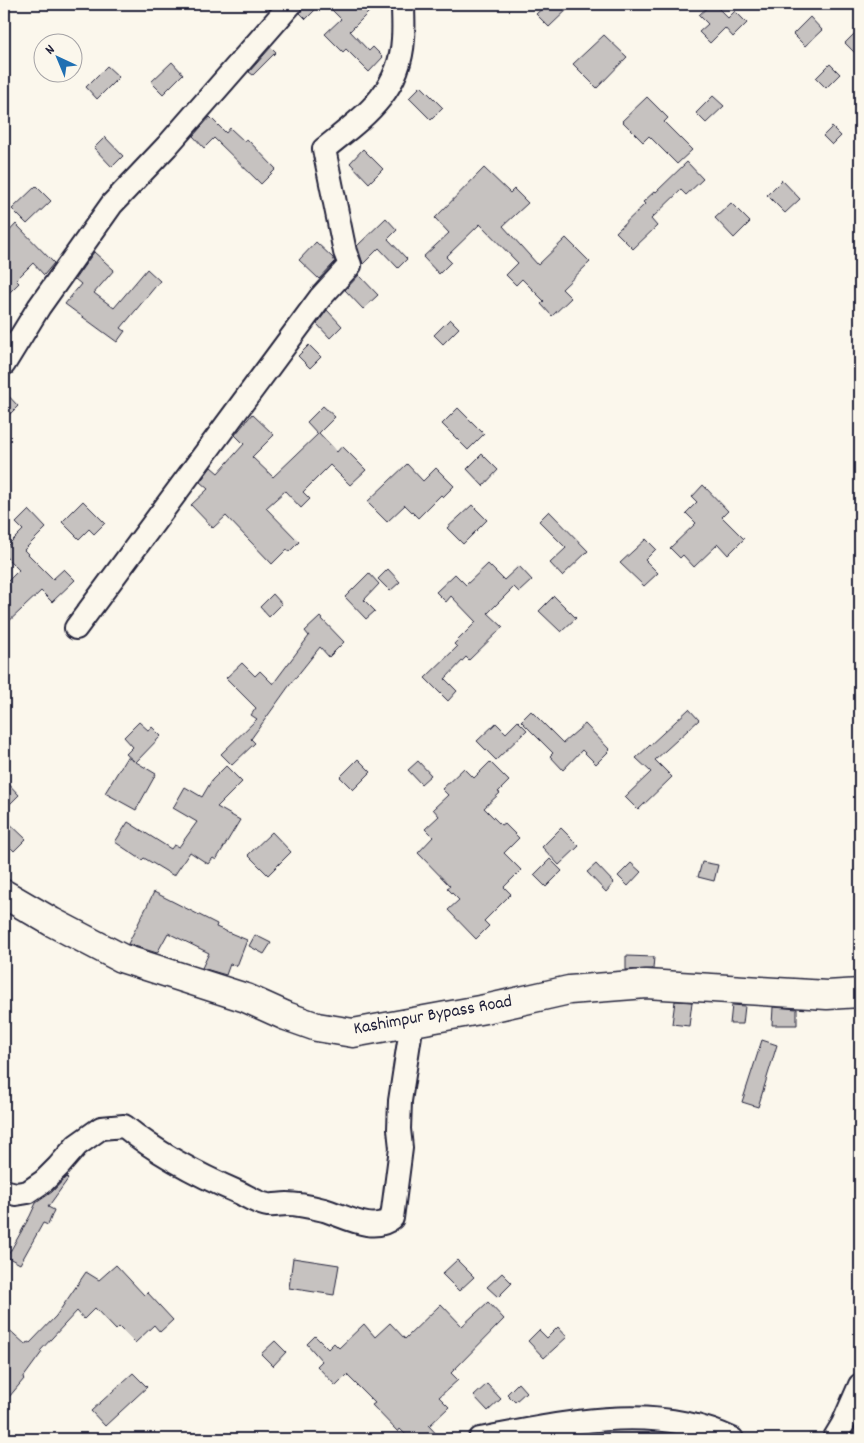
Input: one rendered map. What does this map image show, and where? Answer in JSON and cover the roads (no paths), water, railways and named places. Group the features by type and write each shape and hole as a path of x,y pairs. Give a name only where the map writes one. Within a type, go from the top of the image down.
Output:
{"main road":[{"name":"Kashimpur Bypass Road","path":"4,894 52,922 121,958 246,998 286,1016 317,1027 353,1033 485,1009 569,990 646,984 828,995 860,993"}],"street":[{"path":"4,364 39,307 112,204 167,146 291,4"},
{"path":"76,628 315,306 350,265 345,252 324,149 366,115 388,90 396,72 403,41 403,4"},
{"path":"4,1191 16,1194 28,1192 51,1174 77,1145 101,1128 124,1126 143,1142 176,1162 266,1205 287,1204 307,1206 352,1221 379,1225 385,1224 392,1218 400,1148 398,1129 400,1101 412,1022"},
{"path":"834,1439 843,1424 860,1385"},
{"path":"480,1439 565,1424 629,1418 671,1421 705,1429 732,1439"}]}
